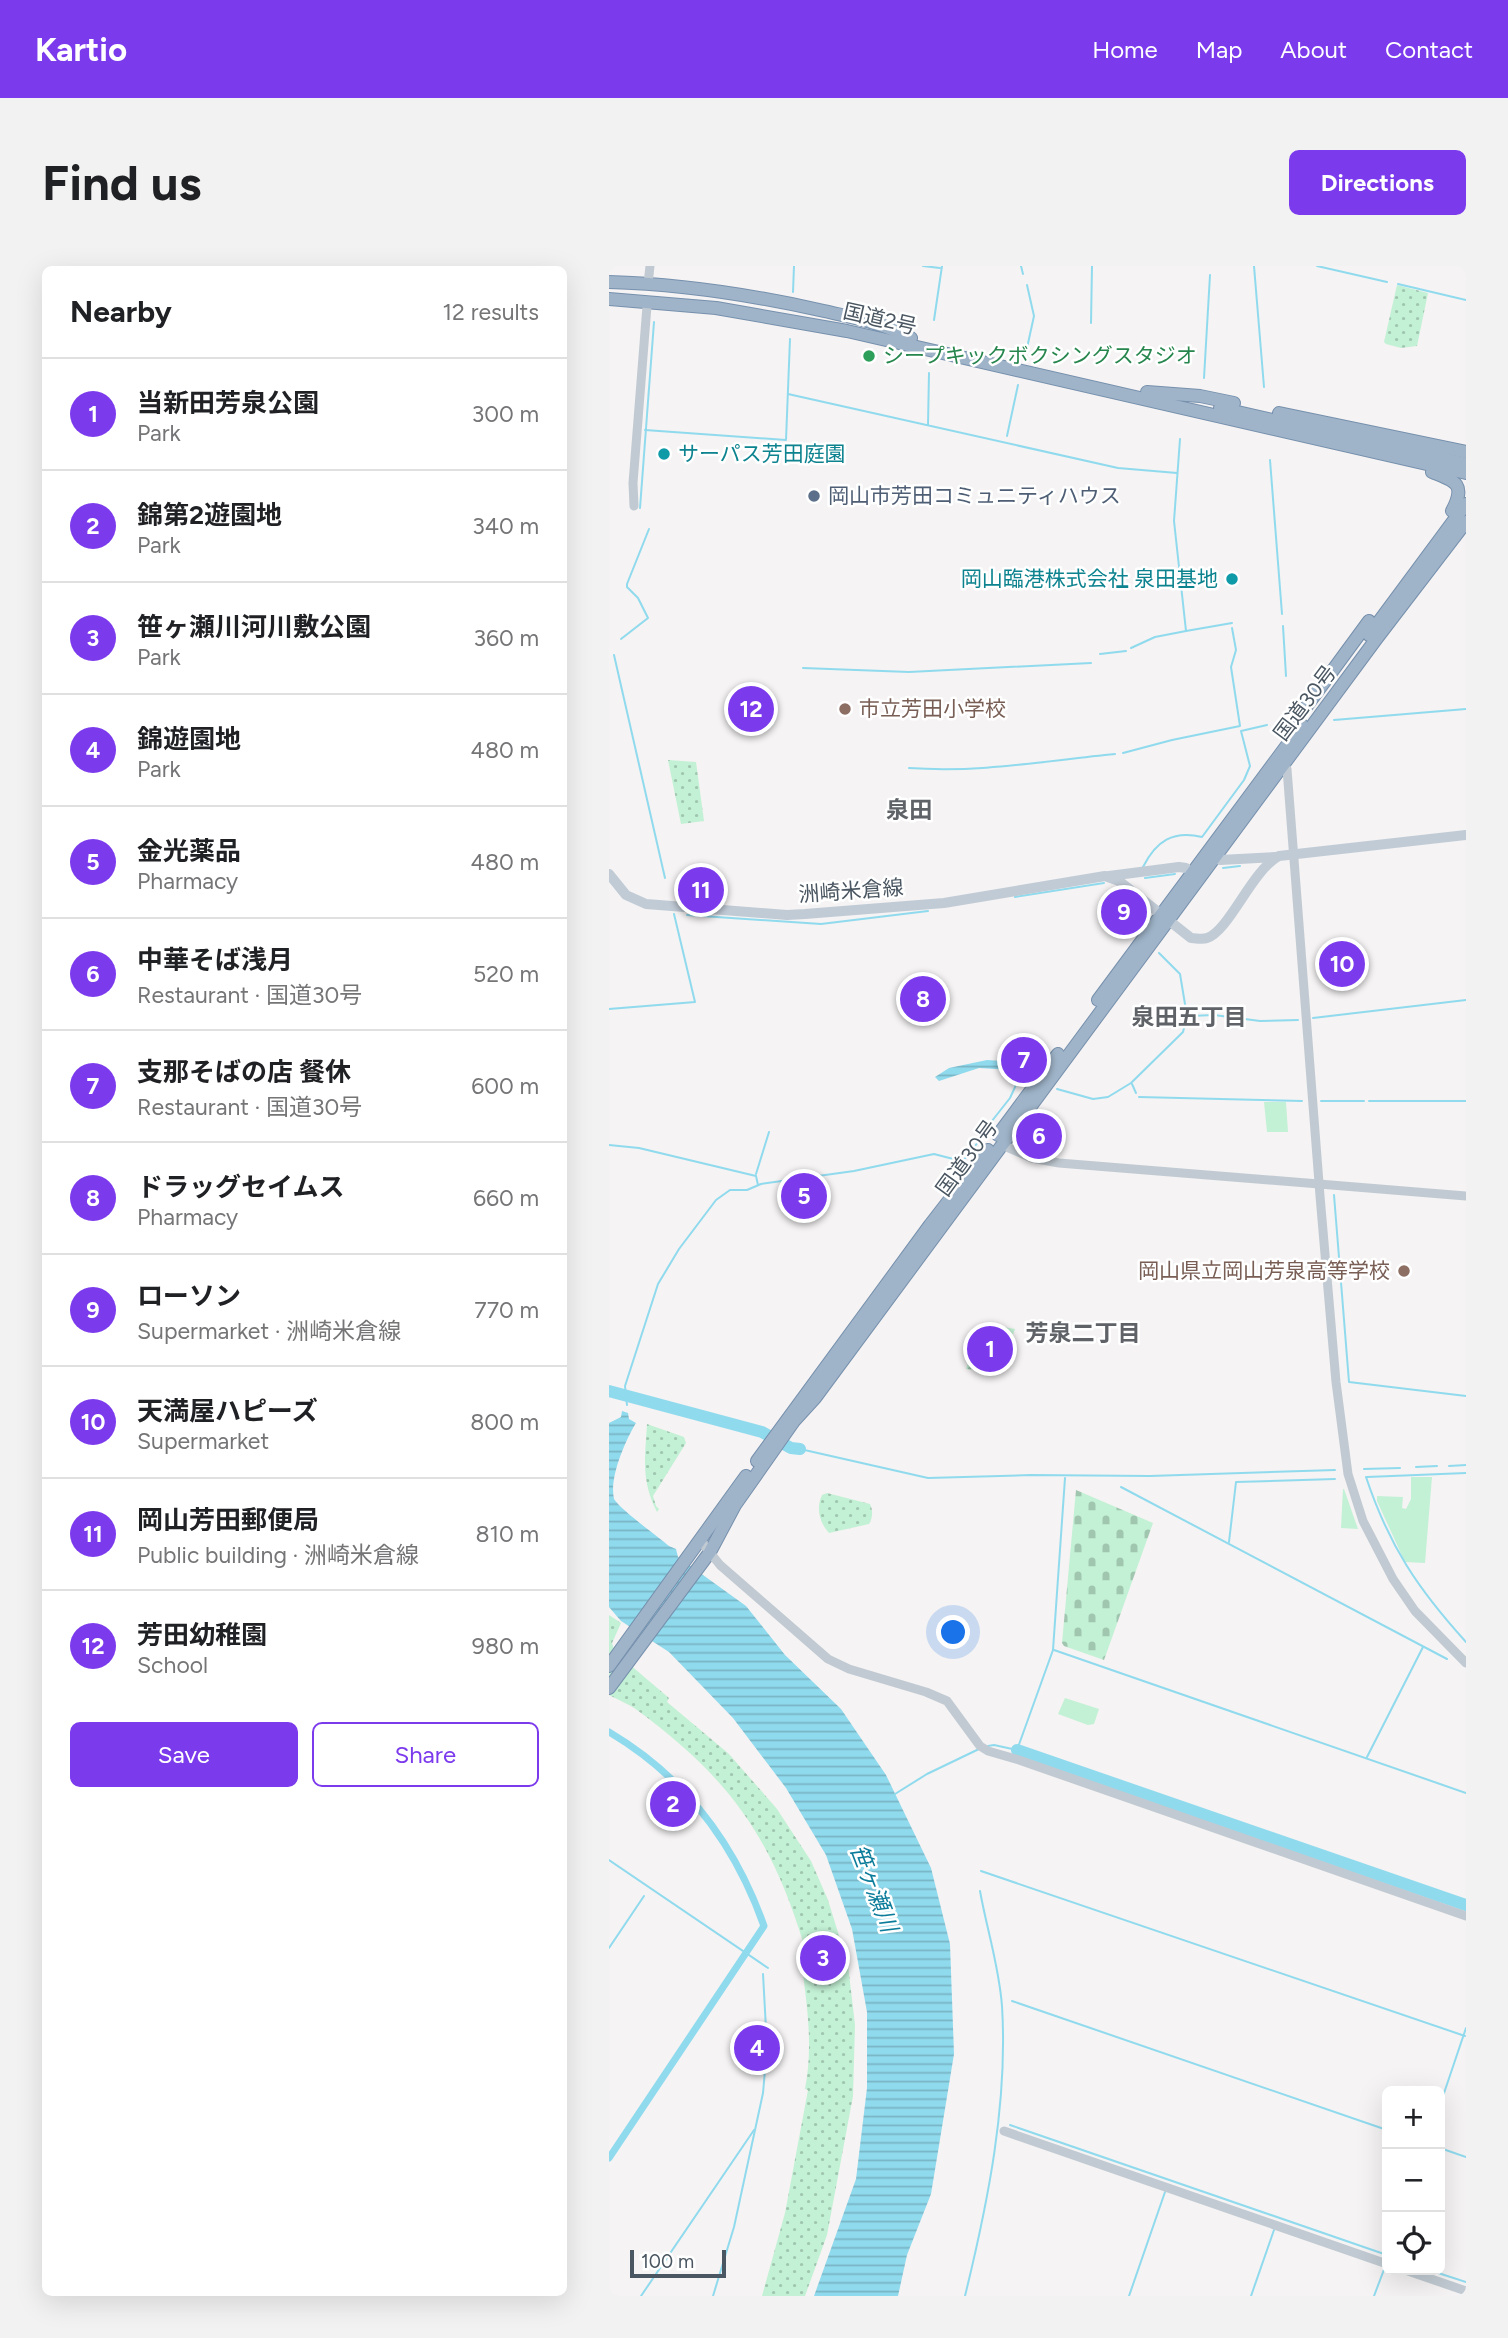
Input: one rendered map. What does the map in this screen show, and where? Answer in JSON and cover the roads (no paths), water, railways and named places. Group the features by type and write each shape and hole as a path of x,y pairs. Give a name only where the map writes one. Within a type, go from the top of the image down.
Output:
{"highway":[{"path":"609,282 649,284 788,303 894,328 911,338"},
{"name":"国道2号","path":"609,291 678,296 911,338 1144,395 1466,464"},
{"name":"国道2号","path":"609,299 774,313 1028,372 1056,375"},
{"path":"609,304 718,313 988,369 1028,372"},
{"path":"1144,395 1200,396 1466,452"},
{"path":"1144,395 1192,417 1466,480"},
{"name":"国道2号","path":"1144,395 1466,473"},
{"path":"1219,850 1287,769 1432,573 1443,543 1437,529 1458,501 1461,491 1456,481 1432,472"},
{"name":"国道30号","path":"609,1688 706,1556 776,1441 1011,1116 1219,850 1443,543 1466,504"},
{"name":"国道30号","path":"1443,543 1466,522"},
{"path":"1164,917 1163,899 1395,587 1422,554 1443,543"},
{"name":"国道30号","path":"609,1666 700,1540 1002,1144 1164,917"}],"main road":[{"path":"1219,850 1279,856 1466,835"},
{"path":"1106,876 1119,881 1191,938 1207,938 1216,933 1265,868 1279,856"},
{"name":"洲崎米倉線","path":"609,874 626,895 646,904 787,915 944,903 1106,876 1179,866 1186,868"}],"street":[{"path":"649,284 650,266"},
{"path":"634,506 633,483 647,306"},
{"path":"1287,769 1319,1184 1343,1448 1351,1486 1363,1521 1393,1579 1415,1611 1466,1663"},
{"path":"1002,1144 1032,1158 1059,1163 1466,1196"},
{"path":"700,1540 706,1556 720,1565 828,1659 849,1670 926,1692 947,1701 984,1749 1466,1916"},
{"path":"1004,2131 1382,2262"},
{"path":"1420,2275 1466,2291"}],"water":[{"path":"987,1060 1019,1062 1035,1069 1030,1077 1012,1070 979,1068 939,1081 935,1077 949,1068"},
{"name":"笹ヶ瀬川","path":"622,1411 628,1413 629,1419 636,1423 616,1470 614,1499 640,1523 676,1549 678,1557 746,1606 785,1655 841,1709 886,1775 931,1868 950,1944 954,2054 931,2194 907,2255 898,2296 814,2296 856,2179 867,2088 867,2012 852,1929 826,1855 786,1788 733,1718 669,1652 621,1621 609,1607 609,1423 621,1417"}],"waterway":[{"path":"793,292 794,266"},
{"path":"923,266 940,268"},
{"path":"934,320 942,266"},
{"path":"1021,266 1023,274"},
{"path":"1091,323 1092,266"},
{"path":"1254,266 1264,387"},
{"path":"1317,266 1387,282"},
{"path":"1204,378 1210,275"},
{"path":"1398,284 1466,300"},
{"path":"1027,285 1034,316 1027,348"},
{"path":"640,508 654,322"},
{"path":"645,430 786,440 790,339"},
{"path":"928,425 929,373"},
{"path":"1007,436 1018,385"},
{"path":"788,394 1118,468 1177,473"},
{"path":"1180,439 1174,521 1186,631 1232,623"},
{"path":"1270,460 1282,614"},
{"path":"621,639 648,618 627,584 649,529"},
{"path":"1283,626 1286,676"},
{"path":"1123,753 1240,726 1231,667 1236,650 1232,628"},
{"path":"1131,648 1155,637 1186,631"},
{"path":"1100,654 1126,651"},
{"path":"614,655 665,878"},
{"path":"803,668 909,672 1091,663"},
{"path":"1334,720 1466,709"},
{"path":"1143,867 1154,850 1167,840 1182,835 1202,837 1244,780 1250,766 1241,731 1267,725"},
{"path":"909,768 987,768 1115,754"},
{"path":"1223,868 1240,866"},
{"path":"1145,878 1175,874"},
{"path":"1015,897 1104,883"},
{"path":"687,915 821,924 928,911"},
{"path":"609,1009 695,1002 674,914"},
{"path":"1057,1089 1093,1099 1108,1097 1131,1083 1183,1032 1187,1016 1180,974 1159,953"},
{"path":"1313,1018 1466,1000"},
{"path":"1189,1016 1214,1015 1260,1021 1298,1020"},
{"path":"984,1131 1010,1098 1021,1074"},
{"path":"1132,1084 1136,1093"},
{"path":"1139,1097 1302,1101"},
{"path":"1321,1101 1364,1101"},
{"path":"1369,1101 1466,1101"},
{"path":"756,1174 769,1132"},
{"path":"627,1405 625,1386 658,1284 679,1249 716,1200 730,1190 747,1190 761,1184 854,1171 934,1154 961,1161 978,1142"},
{"path":"609,1145 639,1148 756,1176 758,1185"},
{"path":"1334,1195 1349,1382 1466,1396"},
{"path":"609,1391 762,1432 791,1448 800,1449"},
{"path":"800,1449 928,1478 1150,1476 1335,1470"},
{"path":"1449,1466 1466,1465"},
{"path":"1416,1467 1437,1466"},
{"path":"1364,1469 1400,1468"},
{"path":"1367,1477 1466,1473"},
{"path":"1366,1477 1395,1546 1407,1566 1433,1604 1466,1642"},
{"path":"988,1746 1017,1750 1053,1650 1065,1478"},
{"path":"1229,1542 1236,1482 1335,1479"},
{"path":"1121,1487 1447,1659"},
{"path":"1367,1757 1423,1647"},
{"path":"1054,1650 1466,1793"},
{"path":"609,1732 661,1770 704,1815 738,1867 764,1926 609,2158"},
{"path":"895,1794 927,1774 979,1749"},
{"path":"1017,1750 1466,1905"},
{"path":"609,1860 768,1968"},
{"path":"981,1871 1465,2036"},
{"path":"965,2296 988,2189 1002,2079 1002,2006 996,1962 980,1891"},
{"path":"609,1948 644,1896"},
{"path":"713,2296 734,2227 763,2093 767,2047 763,1974"},
{"path":"1012,2001 1382,2128"},
{"path":"1445,2090 1466,2028"},
{"path":"1010,2125 1382,2253"},
{"path":"641,2296 754,2130"},
{"path":"1443,2149 1466,2157"},
{"path":"1129,2296 1165,2192"},
{"path":"1251,2296 1274,2230"},
{"path":"1374,2296 1382,2275"},
{"path":"1444,2275 1466,2282"}],"place":[{"name":"シープキックボクシングスタジオ","path":"869,356"},
{"name":"サーパス芳田庭園","path":"664,454"},
{"name":"岡山市芳田コミュニティハウス","path":"814,496"},
{"name":"岡山臨港株式会社 泉田基地","path":"1232,579"},
{"name":"芳田幼稚園","path":"751,709"},
{"name":"市立芳田小学校","path":"845,709"},
{"name":"岡山芳田郵便局","path":"701,890"},
{"name":"ローソン","path":"1124,912"},
{"name":"天満屋ハピーズ","path":"1342,964"},
{"name":"ドラッグセイムス","path":"923,999"},
{"name":"支那そばの店 餐休","path":"1024,1060"},
{"name":"中華そば浅月","path":"1039,1136"},
{"name":"金光薬品","path":"804,1196"},
{"name":"岡山県立岡山芳泉高等学校","path":"1404,1271"},
{"name":"当新田芳泉公園","path":"990,1349"},
{"name":"錦第2遊園地","path":"673,1804"},
{"name":"笹ヶ瀬川河川敷公園","path":"823,1958"},
{"name":"錦遊園地","path":"757,2048"}],"district":[{"name":"泉田","path":"909,810"},
{"name":"泉田五丁目","path":"1189,1017"},
{"name":"芳泉二丁目","path":"1083,1333"}]}
